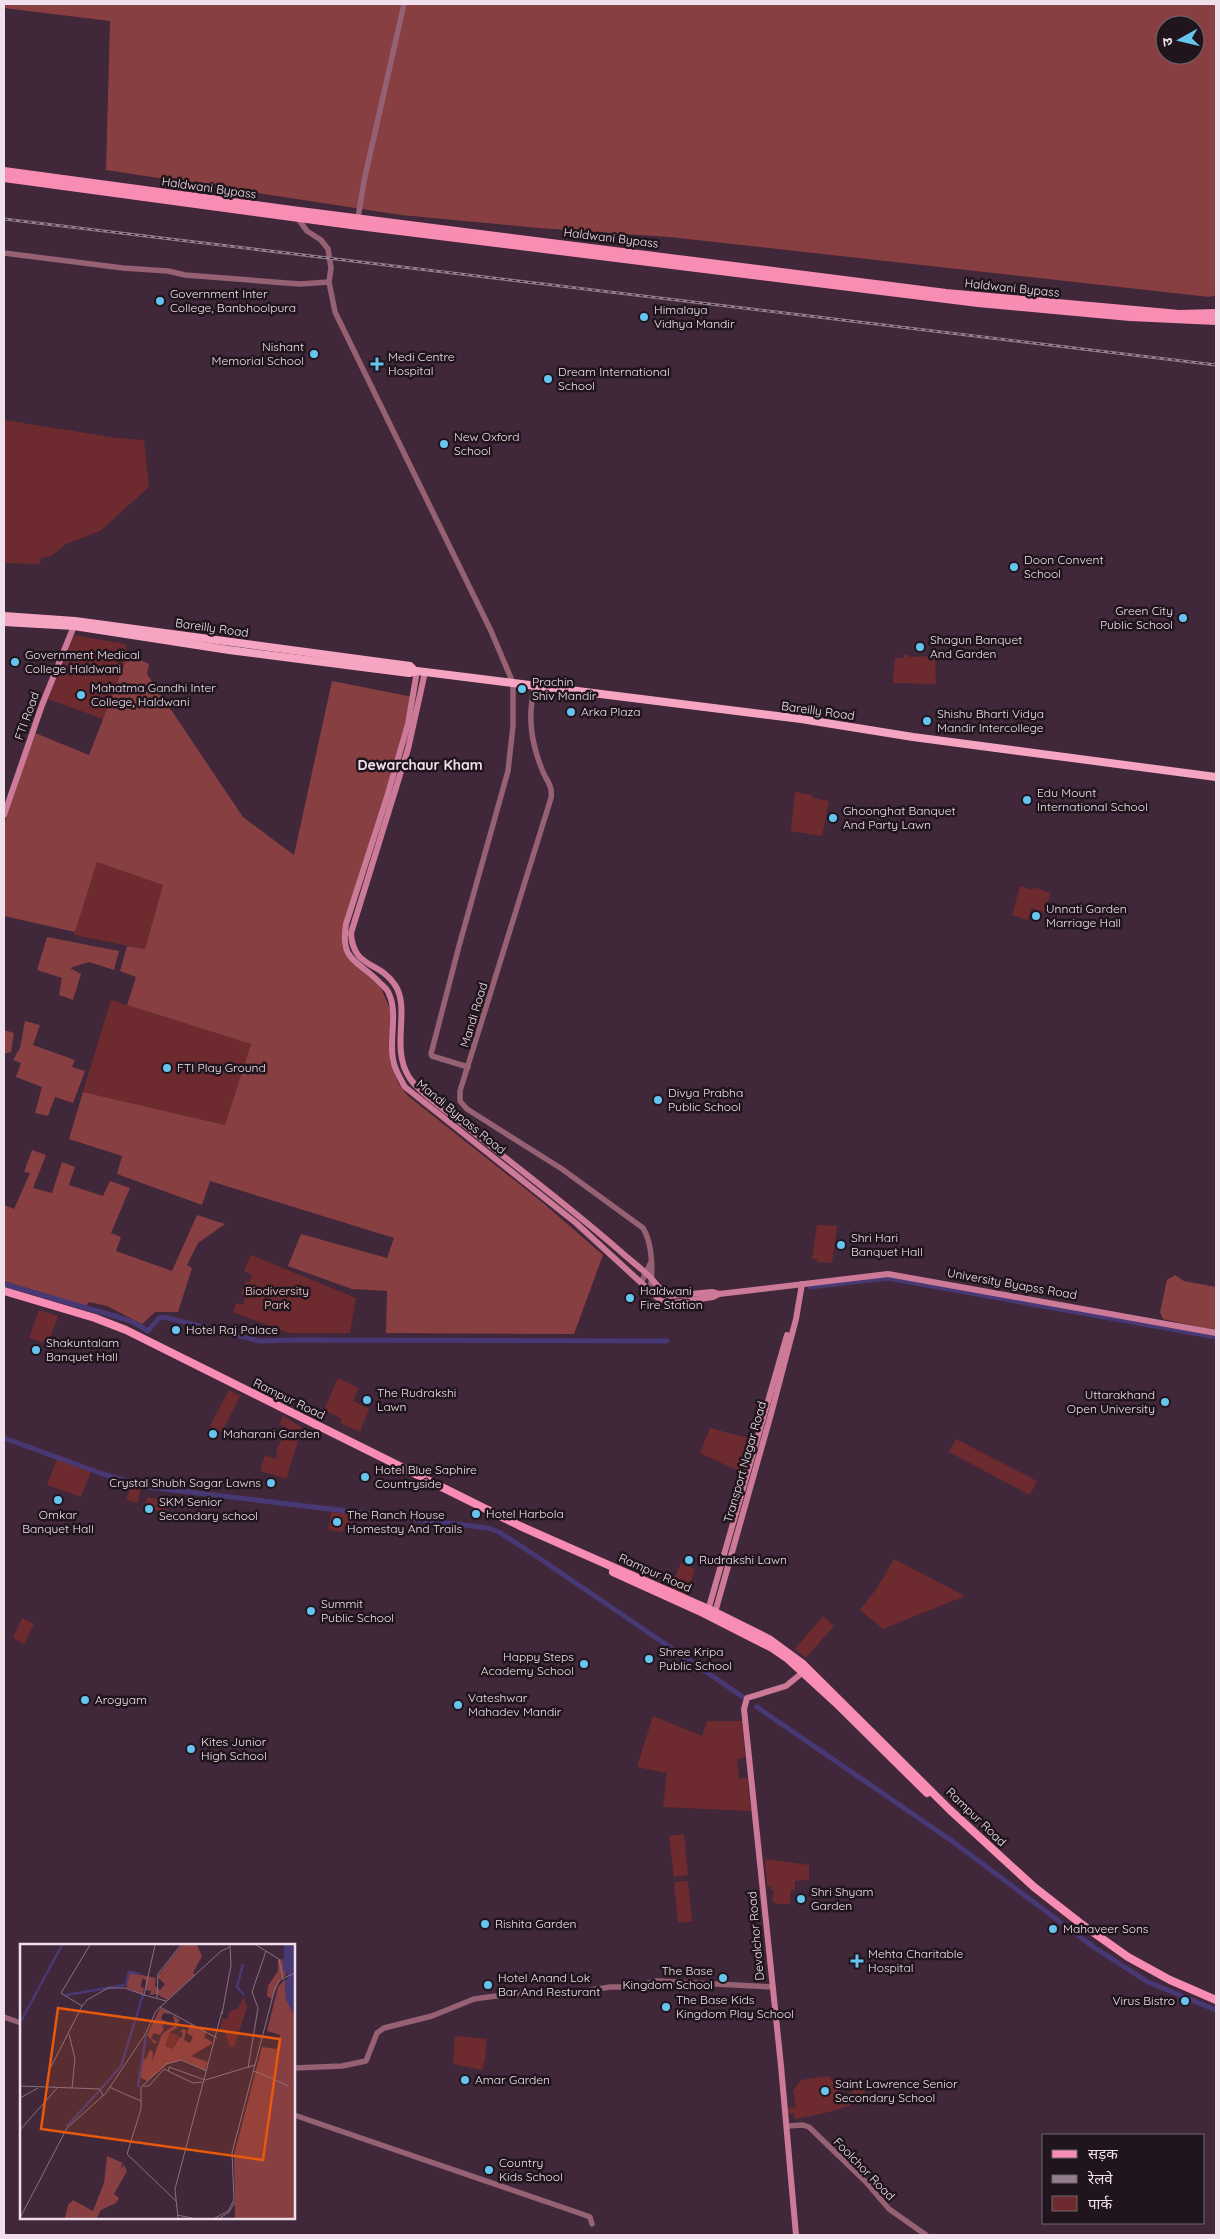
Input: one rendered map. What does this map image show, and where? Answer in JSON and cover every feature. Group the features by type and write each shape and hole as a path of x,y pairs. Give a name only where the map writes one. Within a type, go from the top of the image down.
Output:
{"highway":[{"name":"Bareilly Road","path":"4,616 170,637 409,673 419,671 801,719 913,737 1216,777"},
{"name":"Bareilly Road","path":"4,622 74,624"}],"main road":[{"name":"Haldwani Bypass","path":"4,171 294,213 358,218 978,303 1148,318 1216,321"},
{"name":"Haldwani Bypass","path":"4,178 946,293 1179,314 1216,313"},
{"name":"FTI Road","path":"4,815 42,706 74,624"},
{"name":"Mandi Bypass Road","path":"419,671 408,749 351,933 355,951 360,957 392,980 397,987 401,1004 400,1055 403,1068 410,1080 587,1222 645,1273 664,1293 670,1296 712,1292 719,1294"},
{"name":"Mandi Bypass Road","path":"419,671 408,724 388,798 346,924 343,940 345,950 352,959 373,975 389,992 392,1004 392,1058 397,1073 405,1087 548,1200 661,1301 668,1303 713,1297 719,1294 802,1284"},
{"name":"University Byapss Road","path":"802,1284 888,1274 897,1275 1216,1333"},
{"name":"Transport Nagar Road","path":"711,1614 802,1284"},
{"name":"Rampur Road","path":"4,1291 95,1318 126,1330 552,1540 556,1545 711,1614 767,1642 804,1670 950,1810 1034,1887 1128,1957 1170,1980 1216,2000"},
{"name":"Devalchor Road","path":"796,2235 744,1709 747,1698 786,1686 804,1670"},
{"path":"804,1670 984,1849 1046,1902 1094,1939 1136,1967 1216,2005"}],"street":[{"path":"358,218 364,181 404,4"},
{"path":"294,213 307,232 321,240 328,249 332,268 329,282 335,312 513,683 514,726 508,771 431,1054 432,1056 468,1067"},
{"path":"4,253 185,275 300,284 329,282"},
{"name":"Mandi Road","path":"535,686 530,706 532,735 544,773 549,782 551,798 460,1091 460,1100 463,1106 562,1169 636,1221 648,1235 652,1280 650,1291"},
{"name":"Mandi Road","path":"641,1282 650,1262"},
{"path":"295,2068 342,2066 366,2061 378,2033 384,2028 432,2016 474,1999 517,1993 572,1993 610,1987 630,1987 657,1981 772,1987"},
{"path":"4,2017 20,2022"},
{"path":"295,2115 580,2213 590,2217 592,2224"},
{"name":"Foolchor Road","path":"786,2126 803,2125 809,2127 866,2182 889,2209 926,2235"}],"green space":[{"path":"4,420 117,438 144,440 149,487 100,531 66,544 51,556 41,558 40,564 4,563"},
{"name":"Mahatma Gandhi Inter College, Haldwani","path":"73,635 125,644 128,655 103,719 48,699"},
{"path":"931,651 935,651 936,684 893,683 895,658 903,658 904,655 909,655 909,657 931,656"},
{"path":"795,792 829,801 822,836 791,831"},
{"path":"97,862 163,885 145,949 74,935"},
{"path":"1020,886 1032,890 1033,887 1051,893 1044,912 1032,908 1027,920 1012,915"},
{"name":"FTI Play Ground","path":"111,1000 251,1044 225,1125 83,1092"},
{"path":"817,1225 837,1226 832,1263 817,1262 817,1259 812,1259"},
{"name":"Biodiversity Park","path":"251,1255 356,1298 350,1333 289,1333 233,1312 236,1303 243,1305 245,1296 241,1294 246,1281 249,1282 252,1275 244,1271"},
{"path":"39,1310 58,1316 48,1344 29,1338"},
{"path":"338,1378 359,1388 353,1401 369,1409 360,1432 340,1423 342,1419 324,1410"},
{"path":"229,1390 240,1396 222,1432 210,1426"},
{"path":"283,1416 301,1427 287,1479 260,1471 265,1455 276,1459 277,1449 287,1428 280,1424"},
{"path":"710,1428 755,1440 745,1474 700,1453"},
{"path":"956,1439 1037,1481 1030,1495 949,1452"},
{"path":"57,1459 91,1471 81,1497 47,1485"},
{"path":"132,1485 141,1487 138,1503 126,1500"},
{"path":"147,1497 168,1501 167,1512 145,1508"},
{"path":"331,1512 353,1514 351,1527 344,1526 343,1532 329,1530"},
{"path":"894,1559 965,1596 883,1629 860,1610 877,1588"},
{"path":"681,1562 683,1565 695,1569 686,1596 671,1588"},
{"path":"823,1616 834,1626 806,1658 795,1649"},
{"path":"22,1618 34,1624 24,1644 13,1638"},
{"path":"653,1716 702,1736 707,1721 742,1721 745,1757 737,1759 739,1779 747,1778 751,1811 663,1807 667,1773 637,1767"},
{"path":"684,1834 688,1875 674,1877 669,1836"},
{"path":"765,1859 809,1865 809,1880 795,1881 795,1890 791,1890 790,1904 776,1904 772,1900 774,1890 771,1890 771,1886 767,1886"},
{"path":"688,1881 692,1921 680,1923 678,1921 674,1882"},
{"path":"455,2036 487,2039 482,2070 453,2064"},
{"path":"829,2076 844,2097 860,2086 868,2097 842,2108 814,2115 795,2119 794,2113 788,2114 788,2108 796,2107 793,2091 801,2080"}],"shaded area":[{"path":"4,4 1216,4 1216,295 1209,297 669,237 539,228 401,215 106,170 110,21 4,8"},
{"path":"128,655 149,664 147,674 243,817 294,855 332,681 413,697 393,771 342,933 342,945 346,956 381,988 390,1009 390,1061 398,1083 408,1096 542,1202 603,1255 574,1334 386,1333 387,1291 352,1289 288,1266 301,1234 387,1258 394,1238 210,1181 202,1205 117,1174 122,1156 69,1139 83,1092 225,1125 251,1044 127,1005 136,977 120,971 127,946 145,949 163,885 97,862 75,932 4,916 4,824 35,733 89,755"},
{"path":"47,937 119,951 114,970 89,962 70,968 81,974 73,1000 59,995 62,978 37,970"},
{"path":"25,1021 40,1025 33,1045 75,1060 72,1067 85,1071 73,1103 55,1097 48,1116 35,1113 42,1087 16,1077 21,1063 13,1060 20,1048"},
{"path":"4,1030 14,1033 11,1052 4,1054"},
{"path":"32,1150 46,1155 33,1188 52,1193 62,1162 75,1167 69,1185 103,1196 110,1181 130,1188 111,1233 121,1237 116,1251 172,1271 197,1215 225,1224 198,1243 187,1265 192,1268 178,1312 155,1312 142,1324 107,1306 89,1302 86,1306 4,1281 4,1205 14,1209 30,1173 24,1172"},
{"path":"1175,1275 1184,1281 1216,1287 1216,1331 1163,1319 1160,1312 1167,1280"}],"waterway":[{"path":"810,1287 887,1278 1216,1337"},
{"path":"4,1284 118,1317 133,1322 148,1331 159,1318 164,1317 260,1341 667,1341"},
{"path":"4,1438 103,1474 147,1487 488,1528 499,1532 539,1558 743,1697"},
{"path":"757,1707 952,1841 1095,1948 1148,1982 1216,2010"}],"railway":[{"path":"4,219 1216,365"}],"place":[{"name":"Government Inter College, Banbhoolpura","path":"160,301"},
{"name":"Himalaya Vidhya Mandir","path":"644,317"},
{"name":"Nishant Memorial School","path":"314,354"},
{"name":"Medi Centre Hospital","path":"377,364"},
{"name":"Dream International School","path":"548,379"},
{"name":"New Oxford School","path":"444,444"},
{"name":"Doon Convent School","path":"1014,567"},
{"name":"Green City Public School","path":"1183,618"},
{"name":"Shagun Banquet And Garden","path":"920,647"},
{"name":"Government Medical College Haldwani","path":"15,662"},
{"name":"Prachin Shiv Mandir","path":"522,689"},
{"name":"Mahatma Gandhi Inter College, Haldwani","path":"81,695"},
{"name":"Arka Plaza","path":"571,712"},
{"name":"Shishu Bharti Vidya Mandir Intercollege","path":"927,721"},
{"name":"Edu Mount International School","path":"1027,800"},
{"name":"Ghoonghat Banquet And Party Lawn","path":"833,818"},
{"name":"Unnati Garden Marriage Hall","path":"1036,916"},
{"name":"FTI Play Ground","path":"167,1068"},
{"name":"Divya Prabha Public School","path":"658,1100"},
{"name":"Shri Hari Banquet Hall","path":"841,1245"},
{"name":"Haldwani Fire Station","path":"630,1298"},
{"name":"Hotel Raj Palace","path":"176,1330"},
{"name":"Shakuntalam Banquet Hall","path":"36,1350"},
{"name":"The Rudrakshi Lawn","path":"367,1400"},
{"name":"Uttarakhand Open University","path":"1165,1402"},
{"name":"Maharani Garden","path":"213,1434"},
{"name":"Hotel Blue Saphire Countryside","path":"365,1477"},
{"name":"Crystal Shubh Sagar Lawns","path":"271,1483"},
{"name":"Omkar Banquet Hall","path":"58,1500"},
{"name":"SKM Senior Secondary school","path":"149,1509"},
{"name":"Hotel Harbola","path":"476,1514"},
{"name":"The Ranch House Homestay And Trails","path":"337,1522"},
{"name":"Rudrakshi Lawn","path":"689,1560"},
{"name":"Summit Public School","path":"311,1611"},
{"name":"Shree Kripa Public School","path":"649,1659"},
{"name":"Happy Steps Academy School","path":"584,1664"},
{"name":"Arogyam","path":"85,1700"},
{"name":"Vateshwar Mahadev Mandir","path":"458,1705"},
{"name":"Kites Junior High School","path":"191,1749"},
{"name":"Shri Shyam Garden","path":"801,1899"},
{"name":"Rishita Garden","path":"485,1924"},
{"name":"Mahaveer Sons","path":"1053,1929"},
{"name":"Mehta Charitable Hospital","path":"857,1961"},
{"name":"The Base Kingdom School","path":"723,1978"},
{"name":"Hotel Anand Lok Bar And Resturant","path":"488,1985"},
{"name":"Virus Bistro","path":"1185,2001"},
{"name":"The Base Kids Kingdom Play School","path":"666,2007"},
{"name":"Amar Garden","path":"465,2080"},
{"name":"Saint Lawrence Senior Secondary School","path":"825,2091"},
{"name":"Country Kids School","path":"489,2170"}],"district":[{"name":"Dewarchaur Kham","path":"420,765"}]}
